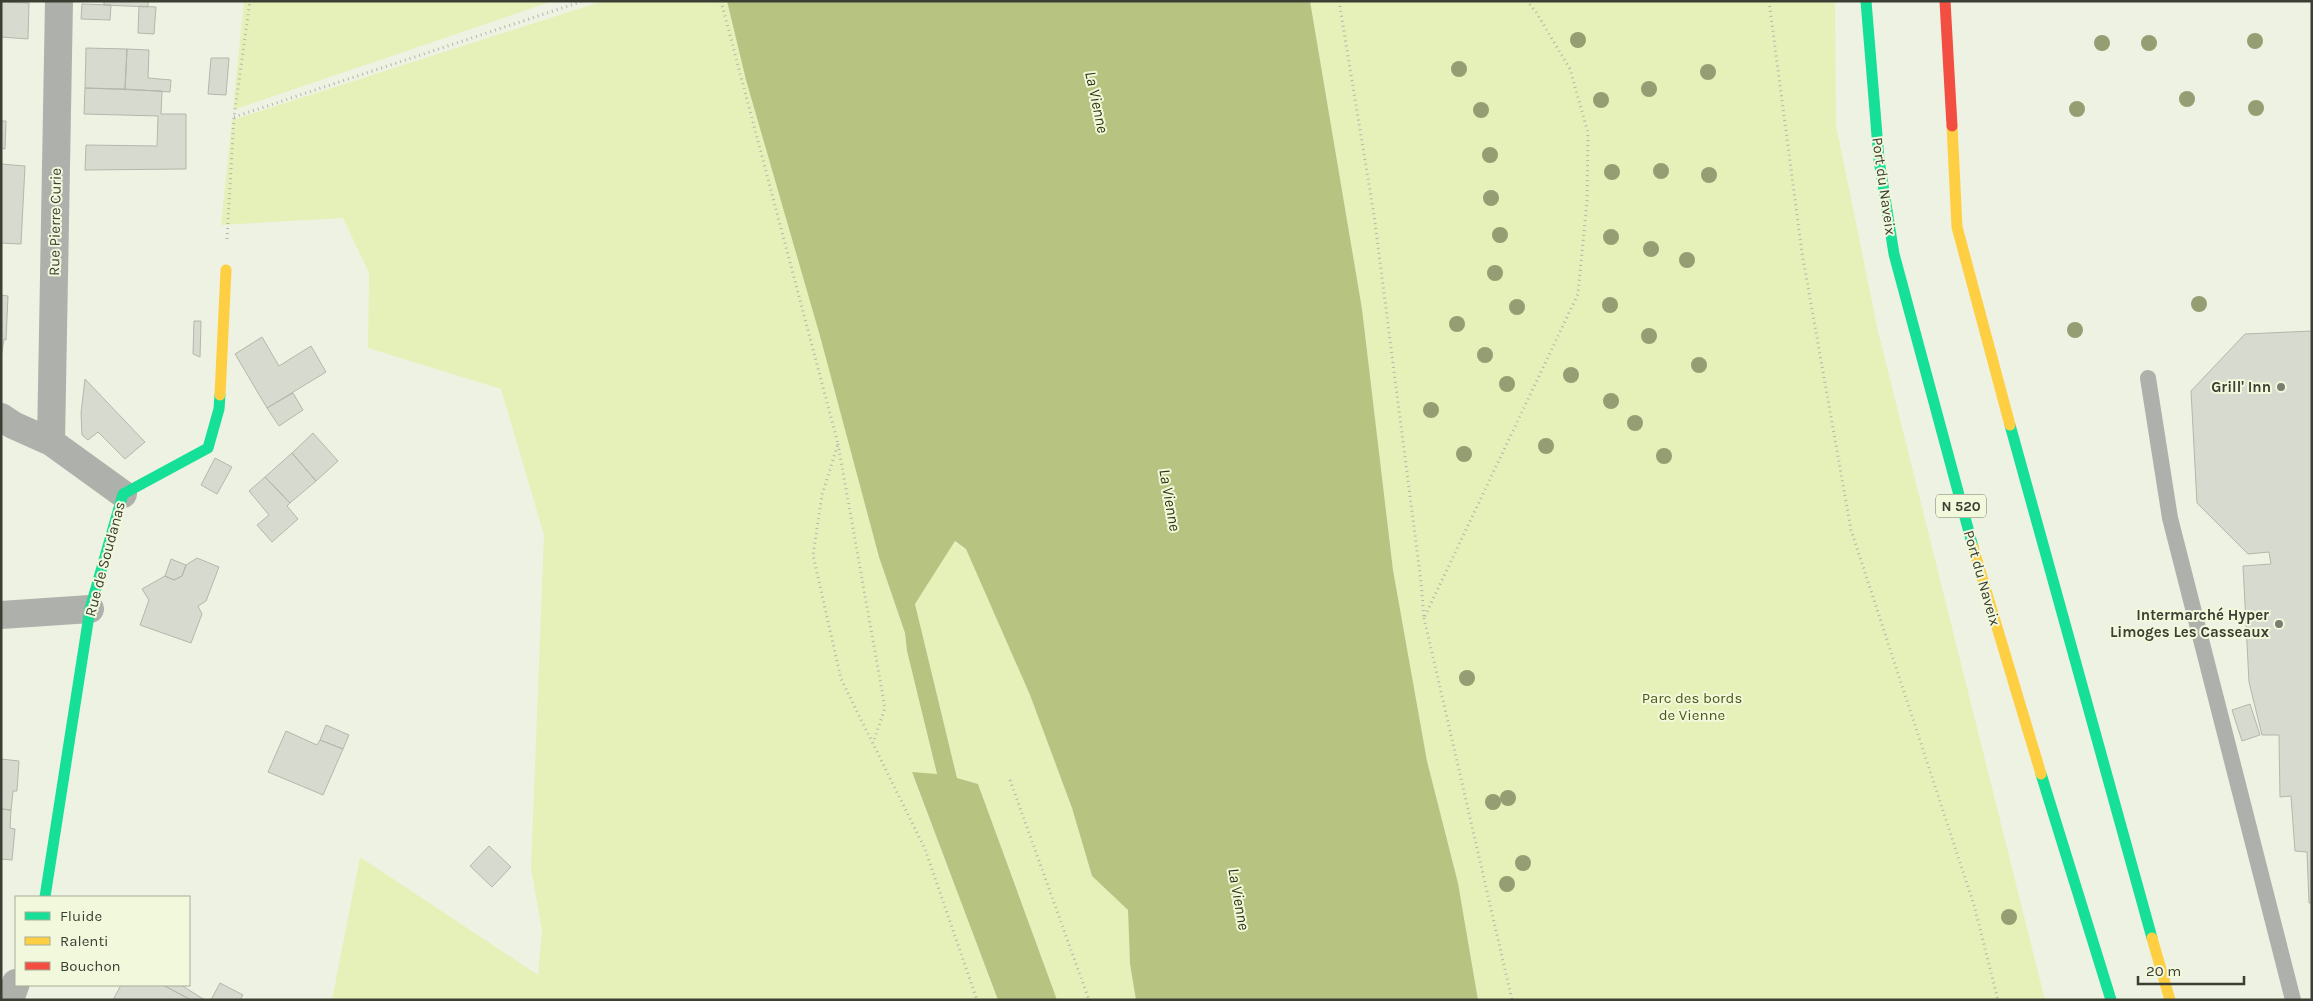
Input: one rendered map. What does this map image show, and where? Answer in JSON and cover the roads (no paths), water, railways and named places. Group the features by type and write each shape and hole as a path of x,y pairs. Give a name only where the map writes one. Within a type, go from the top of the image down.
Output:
{"main road":[{"name":"Port du Naveix","path":"1866,1 1879,160 1894,254 1981,578 2111,1000"},
{"path":"1945,1 1958,227 2045,559 2170,1000"},
{"name":"Rue de Soudanas","path":"45,896 90,608 123,494 208,448 220,409 226,270"}],"street":[{"name":"Rue Pierre Curie","path":"51,442 59,1"},
{"path":"1,417 13,425 51,442 123,494"},
{"path":"1,615 90,608"},
{"path":"10,1000 15,986"}],"lane":[{"path":"2148,378 2170,518 2293,1000"}],"water":[{"name":"La Vienne","path":"727,1 1310,1 1362,309 1393,570 1427,761 1458,883 1478,1000 1136,1000 1130,964 1128,910 1092,876 1072,808 1030,695 966,549 955,541 915,604 957,778 978,784 1057,1000 998,1000 912,772 937,774 907,651 905,633 879,557 820,336 746,80"}],"place":[{"name":"Grill' Inn","path":"2281,387"},
{"name":"Intermarché Hyper Limoges Les Casseaux","path":"2279,624"}],"park label":[{"name":"Parc des bords de Vienne","path":"1692,706"}]}
